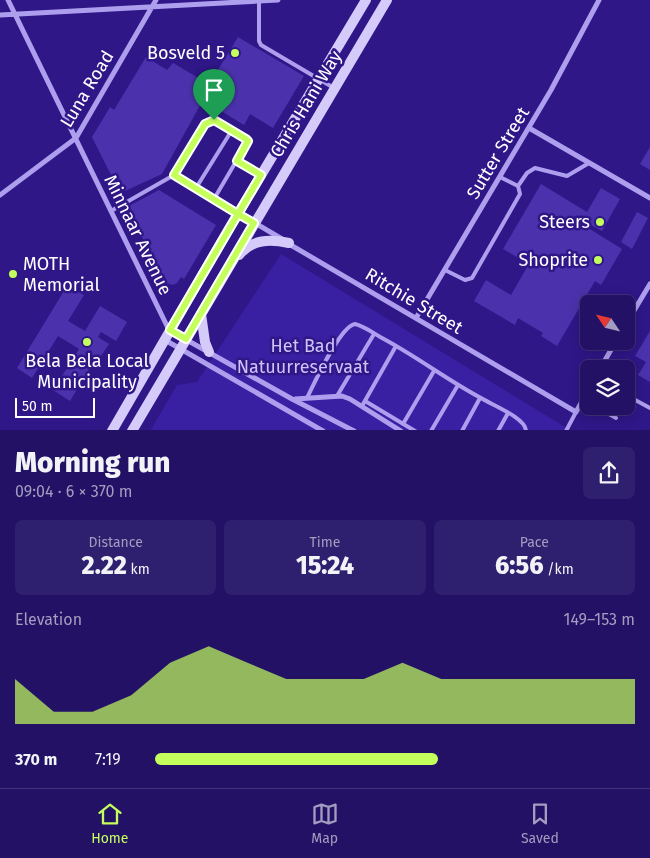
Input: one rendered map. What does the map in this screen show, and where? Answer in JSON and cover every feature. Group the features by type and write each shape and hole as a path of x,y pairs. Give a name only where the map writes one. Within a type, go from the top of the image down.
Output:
{"main road":[{"name":"Chris Hani Way","path":"112,430 366,0"},
{"name":"Chris Hani Way","path":"132,430 387,0"},
{"path":"228,267 242,251 252,244 264,240 288,243"},
{"path":"201,314 205,342 209,352"}],"street":[{"name":"Minnaar Avenue","path":"8,0 170,330"},
{"name":"Luna Road","path":"0,195 76,138 156,0"},
{"path":"0,15 278,0"},
{"name":"Sutter Street","path":"416,318 551,90 599,0"},
{"path":"529,128 650,198"},
{"name":"Ritchie Street","path":"238,214 576,412"},
{"path":"635,309 650,284"},
{"path":"170,330 292,399 354,430"},
{"path":"164,340 323,430"},
{"path":"292,399 337,396 350,399 364,404 401,430"},
{"path":"576,412 580,405"}],"lane":[{"path":"259,1 261,45 334,88"},
{"path":"111,210 174,175 205,124 214,120 244,136 248,141 214,199"},
{"path":"196,188 232,130"},
{"path":"237,161 261,175"},
{"path":"445,270 465,280 472,278 520,194 518,186 527,173 535,168 567,176 589,163"},
{"path":"174,175 238,214"},
{"path":"500,177 518,186"},
{"path":"307,398 318,373 347,328 355,324 396,346 434,371 508,413 523,423 527,427 526,430"},
{"path":"337,396 374,334"},
{"path":"396,346 364,404 414,430"},
{"path":"403,424 434,371"},
{"path":"431,430 458,385"},
{"path":"462,430 480,398"},
{"path":"635,400 650,408"},
{"path":"566,430 576,412"},
{"path":"498,430 508,413"},
{"path":"611,415 616,418"}],"green space":[{"name":"Het Bad Natuurreservaat","path":"281,254 570,430 151,430 177,385 197,382"}],"building":[{"path":"238,37 304,76 273,128 250,114 244,125 203,100 162,174 125,191 116,185 92,137 110,107 114,110 146,57 167,70 173,63 207,83 203,90 205,91"},
{"path":"650,147 650,170 640,164"},
{"path":"541,184 587,212 601,188 620,199 602,231 582,220 580,223 622,249 601,285 595,281 587,295 580,295 580,307 557,346 541,336 543,333 518,318 515,325 474,301 486,280 511,295 529,264 503,249"},
{"path":"159,190 216,225 184,279 181,277 173,285 164,282 127,207"},
{"path":"637,212 648,218 632,249 621,242"},
{"name":"Bela Bela Local Municipality","path":"67,286 84,295 68,321 85,331 100,306 127,322 116,341 101,332 98,337 109,344 101,356 98,354 70,401 53,390 79,349 58,336 32,378 17,368"},
{"path":"650,331 650,382 638,375 646,362 635,356"}],"place":[{"name":"Bosveld 5","path":"235,53"},
{"name":"Steers","path":"600,222"},
{"name":"Shoprite","path":"598,260"},
{"name":"MOTH Memorial","path":"13,274"},
{"name":"Bela Bela Local Municipality","path":"87,342"}],"route":[{"path":"214,120 205,124 174,175 238,214 170,330 186,339 254,223 238,214 261,175 237,161 248,141 244,136 214,120"}]}
